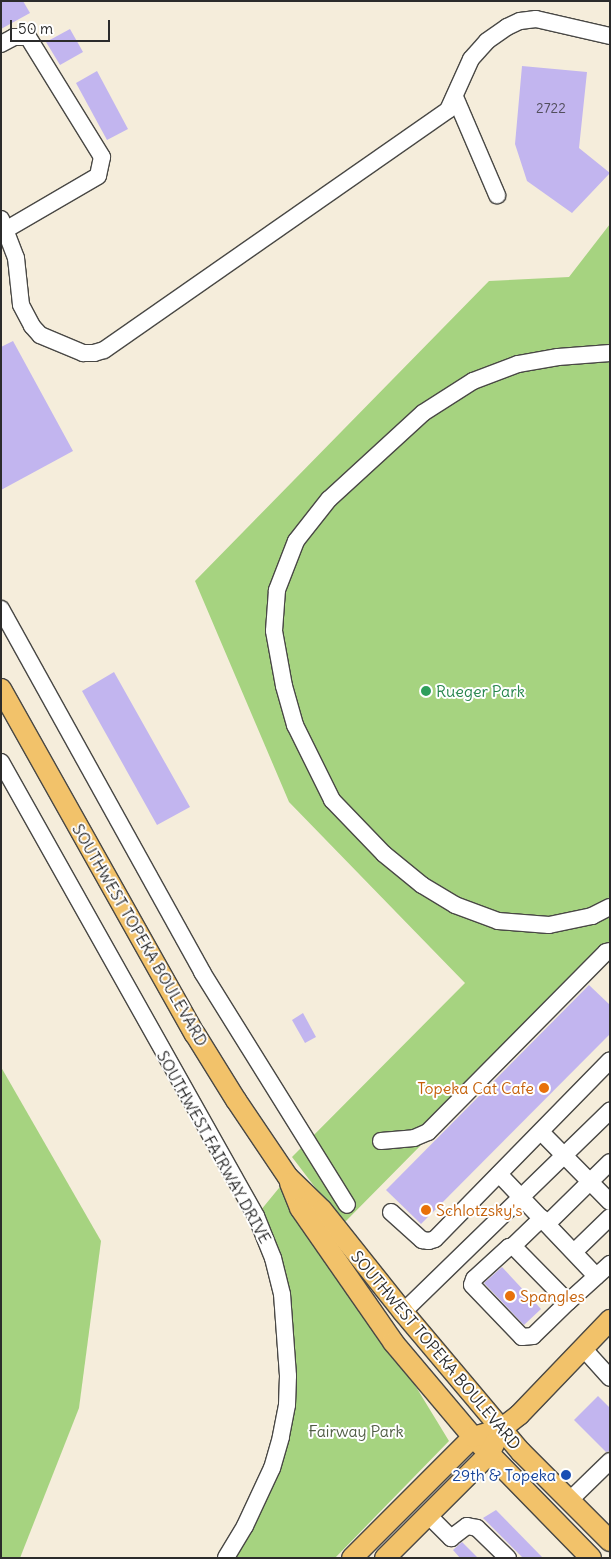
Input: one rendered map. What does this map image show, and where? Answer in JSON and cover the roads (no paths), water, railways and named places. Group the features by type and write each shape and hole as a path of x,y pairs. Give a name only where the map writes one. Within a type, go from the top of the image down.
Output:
{"main road":[{"name":"SOUTHWEST TOPEKA BOULEVARD","path":"1,689 195,1034 236,1100 288,1177 322,1210 500,1429 610,1541"},
{"name":"SOUTHWEST TOPEKA BOULEVARD","path":"288,1177 300,1208 378,1321 473,1437 591,1558"},
{"path":"352,1558 473,1437 500,1429 519,1415 609,1323"},
{"path":"385,1558 489,1454 500,1429"}],"street":[{"path":"1,44 14,37 28,37 102,157 98,176 5,231 16,258 21,305 32,326 40,335 83,352 94,353 104,350 448,110 471,59 487,41 520,21 547,21 610,36"},
{"path":"455,97 497,195"},
{"path":"610,353 558,357 518,364 473,381 423,413 329,499 296,541 277,590 274,631 284,686 295,725 332,800 384,854 422,885 455,905 498,921 549,925 592,916 610,907"},
{"path":"1,609 202,972 346,1206"},
{"name":"SOUTHWEST FAIRWAY DRIVE","path":"1,762 256,1216 274,1258 282,1294 288,1376 287,1406 272,1468 246,1526 226,1558"},
{"path":"382,1141 414,1138 428,1132 606,952 610,951"},
{"path":"391,1212 422,1240 429,1241 435,1239 610,1060"},
{"path":"403,1312 522,1198 610,1110"},
{"path":"541,1132 610,1202"},
{"path":"610,1162 545,1221 513,1246 509,1247 474,1279 472,1285 522,1337 533,1336 610,1264"},
{"path":"499,1174 596,1276"},
{"path":"574,1252 610,1217"},
{"path":"513,1246 568,1302"},
{"path":"583,1348 610,1378"},
{"path":"570,1501 610,1461"},
{"path":"428,1515 451,1538 467,1526 477,1528 508,1558"}],"place":[{"name":"Rueger Park","path":"426,691"},
{"name":"Topeka Cat Cafe","path":"544,1088"},
{"name":"Schlotzsky's","path":"426,1210"},
{"name":"Spangles","path":"510,1296"},
{"name":"29th & Topeka","path":"566,1475"}],"park label":[{"name":"Fairway Park","path":"356,1431"}]}
